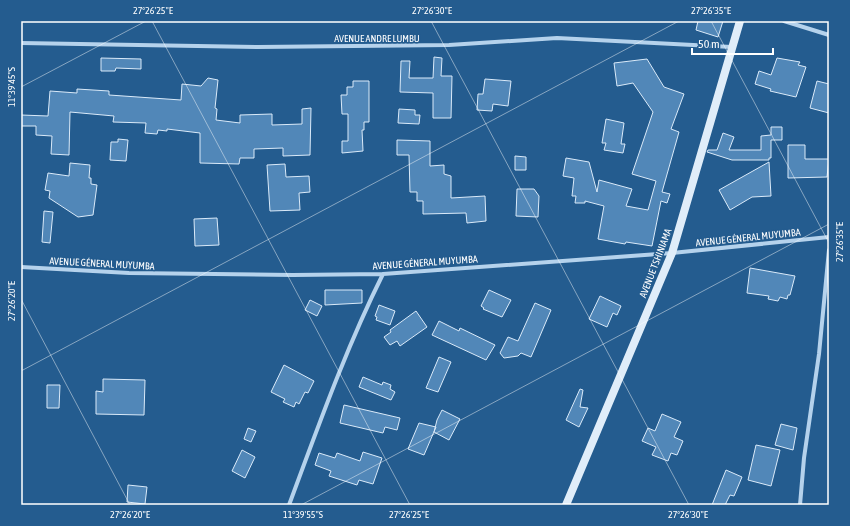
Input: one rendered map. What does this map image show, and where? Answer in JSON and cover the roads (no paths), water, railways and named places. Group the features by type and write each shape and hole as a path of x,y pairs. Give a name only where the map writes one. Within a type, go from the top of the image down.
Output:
{"street":[{"name":"AVENUE TSHINIAMA","path":"566,505 672,253 740,21"},
{"path":"784,21 829,35"},
{"name":"AVENUE ANDRE LUMBU","path":"21,43 274,47 449,45 557,38 732,47"},
{"name":"AVENUE GÉNERAL MUYUMBA","path":"21,267 129,273 293,275 383,274 672,253 829,237"},
{"path":"800,505 804,458 819,354 829,250"},
{"path":"290,505 330,394 365,310 383,274"}]}
